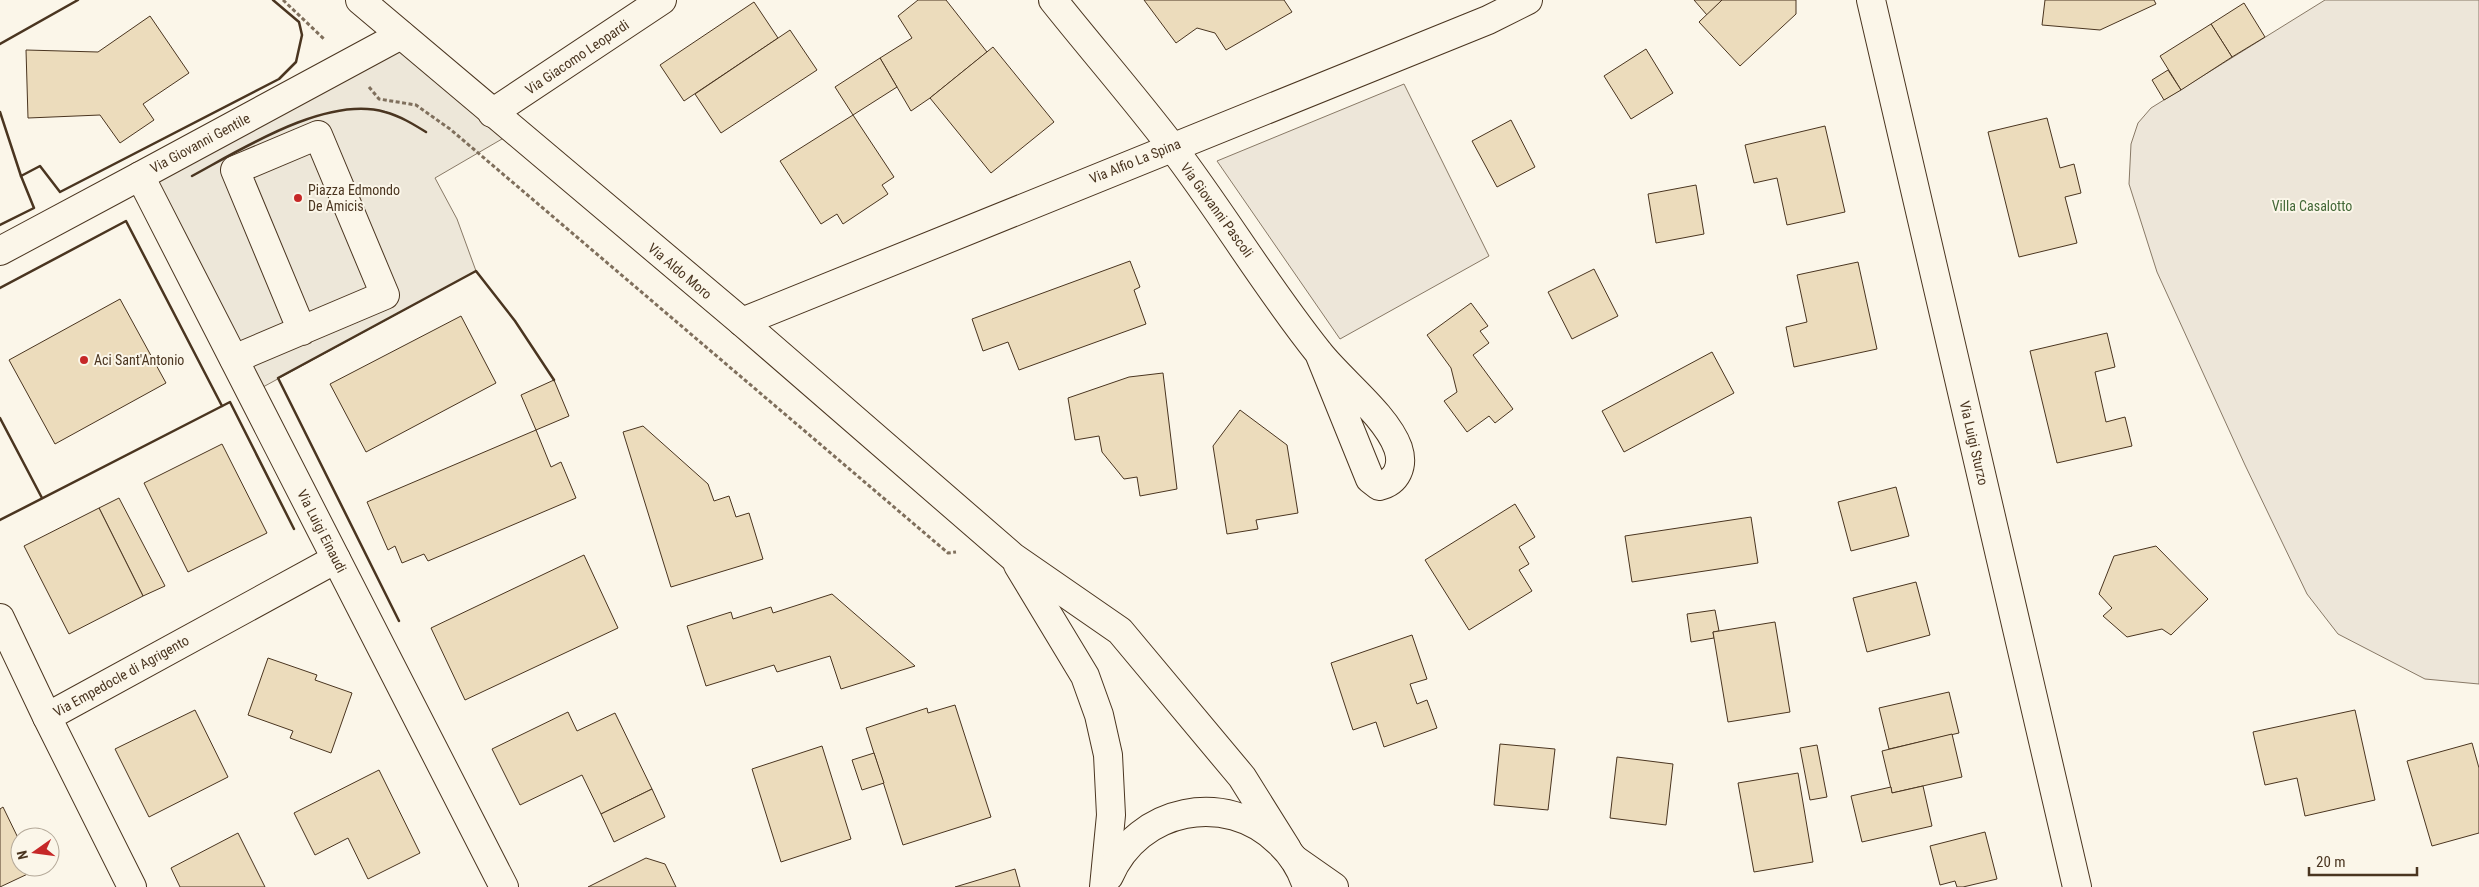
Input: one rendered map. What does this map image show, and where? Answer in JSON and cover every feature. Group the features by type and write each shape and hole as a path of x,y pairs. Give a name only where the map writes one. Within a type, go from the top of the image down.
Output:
{"street":[{"name":"Via Aldo Moro","path":"360,0 742,322 1006,551"},
{"name":"Via Giacomo Leopardi","path":"492,113 662,0"},
{"name":"Via Giovanni Pascoli","path":"1053,0 1172,147 1319,353"},
{"name":"Via Alfio La Spina","path":"742,322 1488,20 1528,0"},
{"name":"Via Luigi Sturzo","path":"1877,3 2077,887"},
{"name":"Via Giovanni Gentile","path":"0,251 401,35"},
{"path":"234,359 302,331 385,295 318,135 235,170 302,331"},
{"name":"Via Luigi Einaudi","path":"140,176 504,887"},
{"path":"1006,551 1120,631 1242,777 1291,854 1306,887"},
{"path":"1006,551 1085,676 1099,715 1108,755 1111,814 1104,887"},
{"name":"Via Empedocle di Agrigento","path":"132,887 47,717 336,559"},
{"path":"0,618 47,717"},
{"path":"1104,887 1114,864 1130,843 1149,827 1172,816 1196,811 1222,812 1246,819 1269,832 1291,854 1334,887"}],"path":[{"path":"379,100 416,105 450,129 948,553 1006,551"}],"green space":[{"name":"Villa Casalotto","path":"2325,0 2479,0 2479,684 2425,679 2338,634 2307,594 2245,465 2157,272 2129,184 2131,144 2138,123 2151,108"},
{"path":"1404,84 1489,256 1340,339 1217,161"}],"shaded area":[{"name":"Piazza Edmondo De Amicis","path":"401,35 514,132 435,178 457,219 476,271 252,393 140,176"}],"building":[{"path":"918,0 946,0 987,52 911,111 880,58 912,38 898,16"},
{"path":"1144,0 1284,0 1292,12 1226,50 1215,33 1197,28 1176,43"},
{"path":"1694,0 1722,0 1707,15"},
{"path":"1722,0 1796,0 1796,14 1740,66 1699,22"},
{"path":"2045,0 2154,0 2156,4 2100,30 2042,25"},
{"path":"754,2 778,38 684,101 660,65"},
{"path":"2244,3 2265,37 2232,57 2211,24"},
{"path":"150,16 189,73 143,104 154,120 120,143 100,115 28,118 26,50 98,52"},
{"path":"2211,24 2232,57 2181,90 2160,56"},
{"path":"790,30 817,70 721,133 695,94"},
{"path":"993,47 1054,122 991,173 930,98"},
{"path":"1646,49 1673,93 1631,119 1604,76"},
{"path":"880,58 897,87 853,115 835,87"},
{"path":"2168,70 2181,90 2164,100 2152,80"},
{"path":"853,115 894,177 882,185 888,194 843,224 837,214 821,224 780,161"},
{"path":"2047,118 2060,168 2074,164 2081,193 2065,197 2077,243 2019,257 1988,132"},
{"path":"1511,120 1535,167 1497,187 1472,141"},
{"path":"1825,126 1845,212 1787,225 1777,178 1754,183 1745,145"},
{"path":"1696,185 1704,234 1656,243 1648,194"},
{"path":"1130,261 1140,287 1134,290 1146,324 1019,370 1008,342 983,351 972,319"},
{"path":"1858,262 1877,349 1794,367 1786,327 1807,322 1797,275"},
{"path":"1594,269 1618,316 1572,339 1548,292"},
{"path":"120,299 166,383 55,444 9,360"},
{"path":"1471,303 1488,326 1480,331 1489,343 1473,355 1513,409 1495,423 1489,416 1467,432 1444,401 1457,392 1451,368 1427,335"},
{"path":"461,316 496,383 366,452 330,384"},
{"path":"2107,333 2115,367 2095,372 2106,422 2125,417 2132,446 2057,463 2030,351"},
{"path":"1712,352 1734,393 1624,452 1602,411"},
{"path":"1163,373 1177,489 1140,496 1137,477 1124,479 1102,452 1099,436 1075,440 1068,398 1129,377"},
{"path":"554,380 569,416 536,430 521,395"},
{"path":"1240,410 1287,445 1298,513 1256,520 1258,529 1227,534 1213,446"},
{"path":"643,426 708,484 714,501 729,496 736,517 749,513 763,559 671,587 623,432"},
{"path":"536,430 551,467 561,462 576,498 428,561 424,554 402,563 395,546 388,550 367,502"},
{"path":"222,444 267,533 188,572 144,483"},
{"path":"1896,487 1909,536 1851,551 1838,502"},
{"path":"119,498 165,586 143,596 99,508"},
{"path":"1515,504 1535,537 1519,547 1529,564 1519,570 1532,591 1469,630 1425,560"},
{"path":"99,508 143,596 69,634 24,546"},
{"path":"1751,517 1758,563 1632,582 1625,536"},
{"path":"2156,546 2208,599 2171,635 2162,629 2127,637 2103,616 2112,608 2099,594 2114,556"},
{"path":"584,555 618,628 465,700 431,628"},
{"path":"1916,582 1930,635 1867,652 1853,598"},
{"path":"832,594 915,666 841,689 830,656 777,672 774,665 706,686 687,626 731,612 733,619 771,607 773,613"},
{"path":"1715,610 1719,631 1713,632 1714,638 1691,642 1687,614"},
{"path":"1775,622 1790,712 1728,722 1713,632"},
{"path":"1412,635 1427,679 1410,684 1417,704 1427,700 1437,728 1384,747 1376,722 1353,730 1331,663"},
{"path":"268,658 317,675 315,680 352,693 331,753 290,738 293,731 248,715"},
{"path":"1949,692 1959,733 1889,749 1879,708"},
{"path":"955,705 991,817 903,845 866,728 927,708 928,713"},
{"path":"195,710 228,777 149,817 115,749"},
{"path":"2355,710 2375,800 2305,816 2297,778 2265,785 2253,732"},
{"path":"568,712 577,731 615,713 652,789 601,814 582,775 520,805 492,749"},
{"path":"1952,734 1962,777 1892,793 1882,751"},
{"path":"2472,743 2479,768 2479,833 2432,846 2407,761"},
{"path":"1500,744 1555,749 1548,810 1494,805"},
{"path":"1817,745 1827,797 1810,800 1800,748"},
{"path":"822,746 851,839 781,862 752,769"},
{"path":"874,753 884,783 862,790 852,760"},
{"path":"1617,757 1673,764 1666,825 1610,818"},
{"path":"379,770 420,853 368,879 348,838 315,855 294,813"},
{"path":"1798,773 1813,862 1754,872 1738,783"},
{"path":"1923,786 1932,826 1862,842 1851,796 1891,787 1892,793"},
{"path":"652,789 665,817 614,842 601,814"},
{"path":"3,807 13,827 10,827 10,877 21,877 0,887 0,809"},
{"path":"1985,832 1997,879 1963,887 1957,887 1955,881 1940,885 1930,846"},
{"path":"238,833 265,887 180,887 171,868"},
{"path":"646,858 665,864 676,887 588,887"},
{"path":"1015,869 1020,887 955,887"}],"wall":[{"path":"0,44 78,0"},
{"path":"0,225 34,208 21,176 40,166 60,192 279,79 296,62 302,35 299,22 273,0"},
{"path":"192,176 260,139 312,118 337,111 362,109 385,112 401,118 426,132"},
{"path":"0,112 21,176"},
{"path":"0,288 126,221 222,406"},
{"path":"399,621 278,378 476,271 515,321 554,380"},
{"path":"0,520 230,402 294,529"},
{"path":"0,418 42,498"}],"place":[{"name":"Piazza Edmondo De Amicis","path":"298,198"},
{"name":"Aci Sant'Antonio","path":"84,360"}]}
